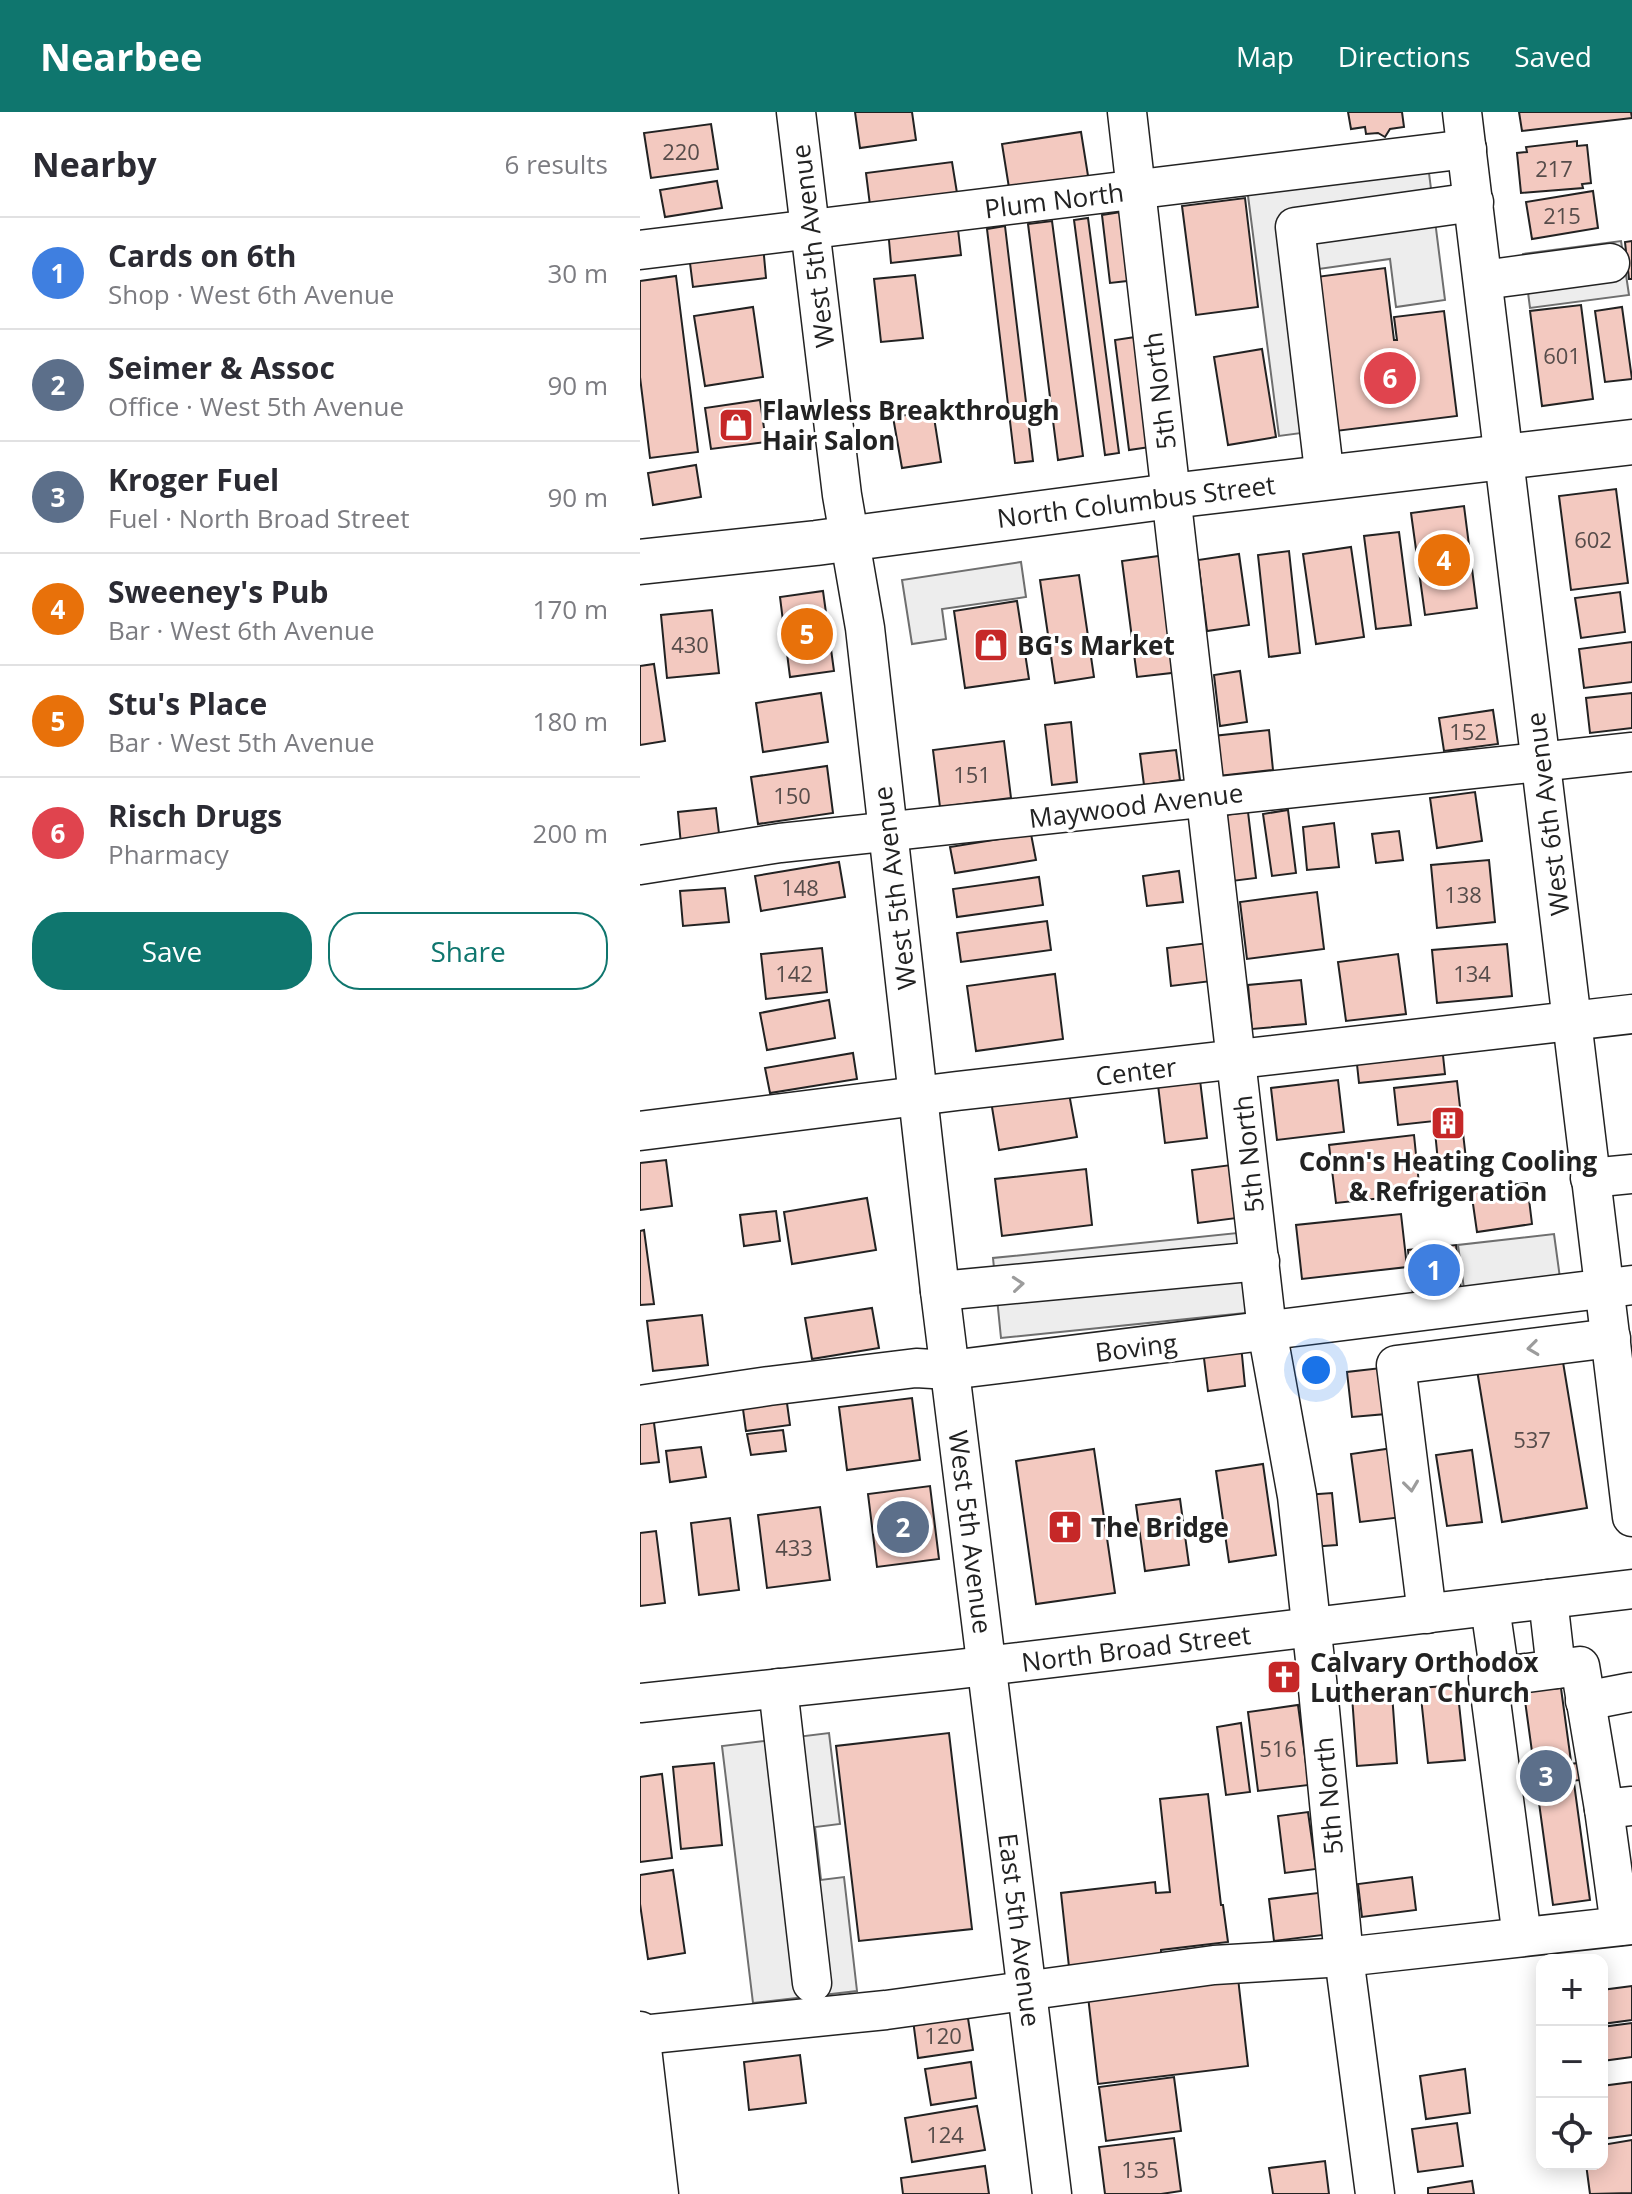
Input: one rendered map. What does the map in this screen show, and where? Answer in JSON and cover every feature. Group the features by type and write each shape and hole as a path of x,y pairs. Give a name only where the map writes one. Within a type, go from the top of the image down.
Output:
{"main road":[{"name":"North Columbus Street","path":"640,562 1632,442"}],"street":[{"name":"West 5th Avenue","path":"796,112 842,495 865,628 940,1291 988,1666"},
{"name":"5th North","path":"1127,112 1267,1330 1297,1496 1344,1957 1375,2194"},
{"name":"West 6th Avenue","path":"1462,112 1590,1178 1618,1287 1619,1358 1632,1517"},
{"name":"Plum North","path":"640,250 1467,149"},
{"path":"1287,173 1325,479"},
{"path":"1295,227 1474,202"},
{"path":"1483,280 1610,263"},
{"name":"Maywood Avenue","path":"640,865 780,843 1632,752"},
{"name":"Center","path":"640,1131 1632,1014"},
{"path":"1590,1178 1632,1174"},
{"path":"940,1291 1260,1261"},
{"name":"Boving","path":"640,1405 902,1370 950,1370 1618,1287"},
{"path":"1427,1614 1396,1365 1619,1358"},
{"name":"North Broad Street","path":"640,1703 988,1666 1632,1589"},
{"path":"1548,1599 1556,1669"},
{"path":"1490,1607 1500,1676"},
{"name":"East 5th Avenue","path":"988,1666 1052,2194"},
{"path":"659,2194 640,2033 762,2024 958,1998 1029,1992 1214,1965 1344,1957 1522,1937 1626,1925 1618,1808 1585,1701 1580,1666 1488,1678 1522,1937"},
{"path":"778,1688 812,1983"},
{"path":"1585,1701 1632,1692"}],"shaded area":[{"path":"1428,165 1445,300 1396,307 1390,259 1311,270 1332,429 1279,436 1247,188"},
{"path":"1621,241 1629,295 1530,308 1523,254"},
{"path":"1021,562 1026,597 942,609 946,639 912,644 902,580"},
{"path":"1247,1232 1255,1312 1001,1338 993,1258"},
{"path":"1554,1234 1560,1278 1464,1289 1458,1245"},
{"path":"829,1733 840,1824 815,1827 821,1880 844,1877 857,1991 753,2003 722,1746"}],"building":[{"path":"855,112 912,112 916,140 860,148"},
{"path":"1348,112 1402,112 1404,127 1390,129 1385,137 1378,133 1366,134 1365,127 1351,129"},
{"path":"1519,112 1631,112 1632,118 1522,131"},
{"path":"711,124 718,169 651,178 644,133"},
{"path":"1081,132 1089,182 1010,194 1002,144"},
{"path":"1577,141 1577,146 1587,145 1591,183 1582,184 1583,188 1521,193 1517,153 1527,152 1526,147"},
{"path":"952,162 957,193 870,205 866,173"},
{"path":"717,181 722,208 665,217 660,190"},
{"path":"1593,191 1598,228 1532,239 1526,202"},
{"path":"1245,198 1258,307 1196,315 1182,206"},
{"path":"1127,211 1136,280 1110,283 1102,215"},
{"path":"1088,218 1119,453 1105,455 1074,220"},
{"path":"957,221 961,255 891,263 888,229"},
{"path":"1052,221 1083,456 1058,460 1028,224"},
{"path":"1005,226 1033,461 1015,463 987,229"},
{"path":"1632,241 1632,279 1629,279 1625,242"},
{"path":"763,245 766,278 693,287 689,255"},
{"path":"1385,268 1394,340 1397,340 1394,317 1444,311 1457,416 1336,431 1316,277"},
{"path":"915,275 923,338 881,342 874,279"},
{"path":"676,276 698,452 650,458 640,377 640,281"},
{"path":"1581,305 1593,399 1542,406 1530,311"},
{"path":"753,307 763,377 705,386 694,316"},
{"path":"1622,307 1632,379 1605,382 1595,311"},
{"path":"1142,336 1157,446 1129,450 1115,340"},
{"path":"1262,349 1276,437 1228,445 1214,357"},
{"name":"Flawless Breakthrough Hair Salon","path":"760,400 766,442 711,449 705,408"},
{"path":"933,411 941,462 902,468 893,417"},
{"path":"696,465 701,497 653,505 648,473"},
{"path":"1616,489 1628,583 1571,590 1559,496"},
{"path":"1464,506 1477,608 1425,615 1411,513"},
{"path":"1399,532 1411,625 1376,629 1364,536"},
{"path":"1351,547 1364,637 1316,644 1303,554"},
{"path":"1289,551 1300,653 1269,657 1258,555"},
{"path":"1239,554 1249,625 1207,631 1198,560"},
{"path":"1166,555 1180,672 1137,677 1122,561"},
{"path":"1079,575 1094,677 1055,683 1040,580"},
{"path":"823,591 834,671 790,677 780,597"},
{"path":"1620,592 1625,632 1581,638 1575,598"},
{"name":"BG's Market","path":"1017,601 1029,679 965,688 954,611"},
{"path":"712,610 719,673 667,678 661,615"},
{"path":"1632,642 1632,682 1584,688 1579,649"},
{"path":"654,664 665,741 640,745 640,666"},
{"path":"1240,671 1247,722 1220,726 1214,675"},
{"path":"821,693 828,742 763,752 756,703"},
{"path":"1632,693 1632,728 1590,733 1586,698"},
{"path":"1493,710 1498,744 1444,751 1439,718"},
{"path":"1071,722 1077,782 1052,785 1045,725"},
{"path":"1269,730 1273,770 1218,776 1213,736"},
{"path":"1004,741 1011,798 940,807 933,750"},
{"path":"1176,750 1180,780 1144,785 1140,754"},
{"path":"827,766 833,813 758,824 751,777"},
{"path":"1475,792 1482,841 1437,848 1430,798"},
{"path":"716,808 720,842 681,845 678,812"},
{"path":"1288,810 1296,873 1272,876 1263,814"},
{"path":"1248,812 1256,878 1232,881 1224,815"},
{"path":"1334,823 1339,867 1307,870 1303,827"},
{"path":"1399,831 1403,860 1376,863 1372,834"},
{"path":"1031,834 1036,860 955,873 950,847"},
{"path":"1489,860 1495,922 1437,928 1431,865"},
{"path":"839,862 845,897 761,911 755,876"},
{"path":"1179,871 1183,902 1147,906 1143,876"},
{"path":"1039,877 1043,905 957,917 953,889"},
{"path":"725,888 729,922 683,926 680,891"},
{"path":"1317,892 1324,949 1247,959 1240,902"},
{"path":"1047,921 1051,950 961,962 957,933"},
{"path":"1208,943 1212,981 1171,986 1167,948"},
{"path":"1507,944 1512,996 1437,1003 1432,950"},
{"path":"822,948 827,992 766,999 761,954"},
{"path":"1398,954 1406,1014 1346,1021 1338,962"},
{"path":"1055,974 1063,1039 976,1051 967,986"},
{"path":"1301,980 1306,1024 1252,1029 1248,985"},
{"path":"829,1000 835,1038 767,1050 760,1013"},
{"path":"1442,1046 1445,1074 1359,1083 1356,1055"},
{"path":"853,1053 857,1079 770,1093 765,1068"},
{"path":"1200,1080 1207,1138 1165,1143 1158,1085"},
{"path":"1338,1080 1344,1132 1277,1140 1271,1088"},
{"name":"Conn's Heating Cooling & Refrigeration","path":"1457,1081 1466,1159 1438,1162 1434,1121 1398,1125 1394,1088"},
{"path":"1068,1088 1077,1137 999,1150 991,1101"},
{"path":"1414,1135 1420,1194 1336,1203 1329,1145"},
{"path":"666,1160 672,1206 640,1210 640,1163"},
{"path":"1231,1165 1237,1218 1198,1223 1192,1170"},
{"path":"1086,1169 1092,1225 1002,1236 995,1179"},
{"path":"1527,1183 1532,1224 1477,1232 1471,1190"},
{"path":"867,1198 876,1250 792,1264 784,1212"},
{"path":"776,1211 780,1241 744,1246 740,1215"},
{"path":"1401,1214 1407,1267 1302,1279 1296,1225"},
{"path":"644,1230 654,1304 640,1305 640,1231"},
{"path":"1456,1245 1461,1290 1413,1295 1408,1250"},
{"path":"872,1308 879,1348 812,1359 805,1318"},
{"path":"702,1315 708,1365 653,1371 647,1321"},
{"path":"1241,1345 1245,1386 1208,1391 1203,1350"},
{"path":"1562,1356 1587,1508 1502,1522 1477,1370"},
{"path":"1381,1368 1386,1414 1352,1417 1347,1372"},
{"path":"786,1396 790,1425 746,1431 742,1402"},
{"path":"912,1398 920,1460 847,1470 839,1407"},
{"path":"653,1415 659,1462 640,1464 640,1417"},
{"path":"783,1430 786,1451 751,1455 747,1434"},
{"path":"701,1447 706,1477 670,1482 666,1451"},
{"path":"1393,1448 1403,1517 1360,1522 1351,1454"},
{"name":"The Bridge","path":"1094,1449 1115,1593 1036,1604 1016,1461"},
{"path":"1472,1450 1482,1522 1447,1526 1436,1455"},
{"path":"1263,1464 1276,1555 1229,1562 1216,1471"},
{"path":"930,1486 939,1559 877,1567 868,1494"},
{"path":"1332,1493 1337,1545 1310,1547 1305,1495"},
{"path":"1180,1499 1189,1565 1145,1571 1136,1505"},
{"path":"820,1507 830,1580 767,1588 758,1515"},
{"path":"730,1518 739,1590 699,1595 691,1523"},
{"path":"656,1531 665,1603 640,1606 640,1533"},
{"path":"1560,1681 1590,1900 1553,1905 1523,1686"},
{"path":"1457,1685 1465,1760 1428,1763 1420,1688"},
{"path":"1392,1693 1397,1763 1357,1766 1352,1696"},
{"path":"1298,1705 1309,1785 1258,1791 1248,1712"},
{"path":"1241,1723 1250,1792 1226,1795 1217,1727"},
{"path":"949,1733 972,1929 859,1941 836,1746"},
{"path":"714,1763 722,1845 681,1849 673,1767"},
{"path":"1578,1763 1580,1780 1515,1788 1513,1772"},
{"path":"662,1774 672,1858 640,1862 640,1777"},
{"path":"1208,1794 1228,1942 1161,1950 1161,1956 1069,1967 1061,1893 1155,1882 1156,1893 1170,1892 1160,1799"},
{"path":"1308,1812 1316,1869 1285,1873 1278,1816"},
{"path":"673,1870 685,1953 648,1959 640,1904 640,1875"},
{"path":"1412,1877 1416,1910 1362,1917 1358,1884"},
{"path":"1326,1892 1331,1934 1274,1941 1269,1899"},
{"path":"1238,1978 1248,2066 1098,2084 1088,1996"},
{"path":"1632,1986 1632,2020 1608,2023 1608,1989"},
{"path":"967,2012 973,2050 918,2058 913,2020"},
{"path":"1632,2023 1632,2057 1608,2060 1608,2026"},
{"path":"800,2055 806,2103 749,2110 744,2062"},
{"path":"971,2062 976,2098 931,2105 925,2069"},
{"path":"1465,2069 1470,2113 1426,2119 1420,2076"},
{"path":"1174,2077 1181,2131 1106,2141 1099,2087"},
{"path":"1632,2082 1632,2135 1608,2138 1608,2085"},
{"path":"977,2106 985,2150 912,2162 905,2118"},
{"path":"1457,2123 1463,2166 1418,2172 1412,2129"},
{"path":"1174,2138 1181,2191 1105,2194 1099,2147"},
{"path":"1632,2140 1632,2193 1590,2194 1587,2170 1608,2170 1608,2144"},
{"path":"1325,2161 1329,2194 1273,2194 1269,2168"},
{"path":"985,2166 989,2194 903,2194 901,2178"},
{"path":"1472,2181 1474,2194 1428,2194 1428,2188"}],"place":[{"name":"Risch Drugs","path":"1390,378"},
{"name":"Flawless Breakthrough Hair Salon","path":"736,425"},
{"name":"Sweeney's Pub","path":"1444,560"},
{"name":"Stu's Place","path":"807,634"},
{"name":"BG's Market","path":"991,645"},
{"name":"Conn's Heating Cooling & Refrigeration","path":"1448,1123"},
{"name":"Cards on 6th","path":"1434,1270"},
{"name":"Seimer & Assoc","path":"903,1527"},
{"name":"The Bridge","path":"1065,1527"},
{"name":"Calvary Orthodox Lutheran Church","path":"1284,1677"},
{"name":"Kroger Fuel","path":"1546,1776"}]}
